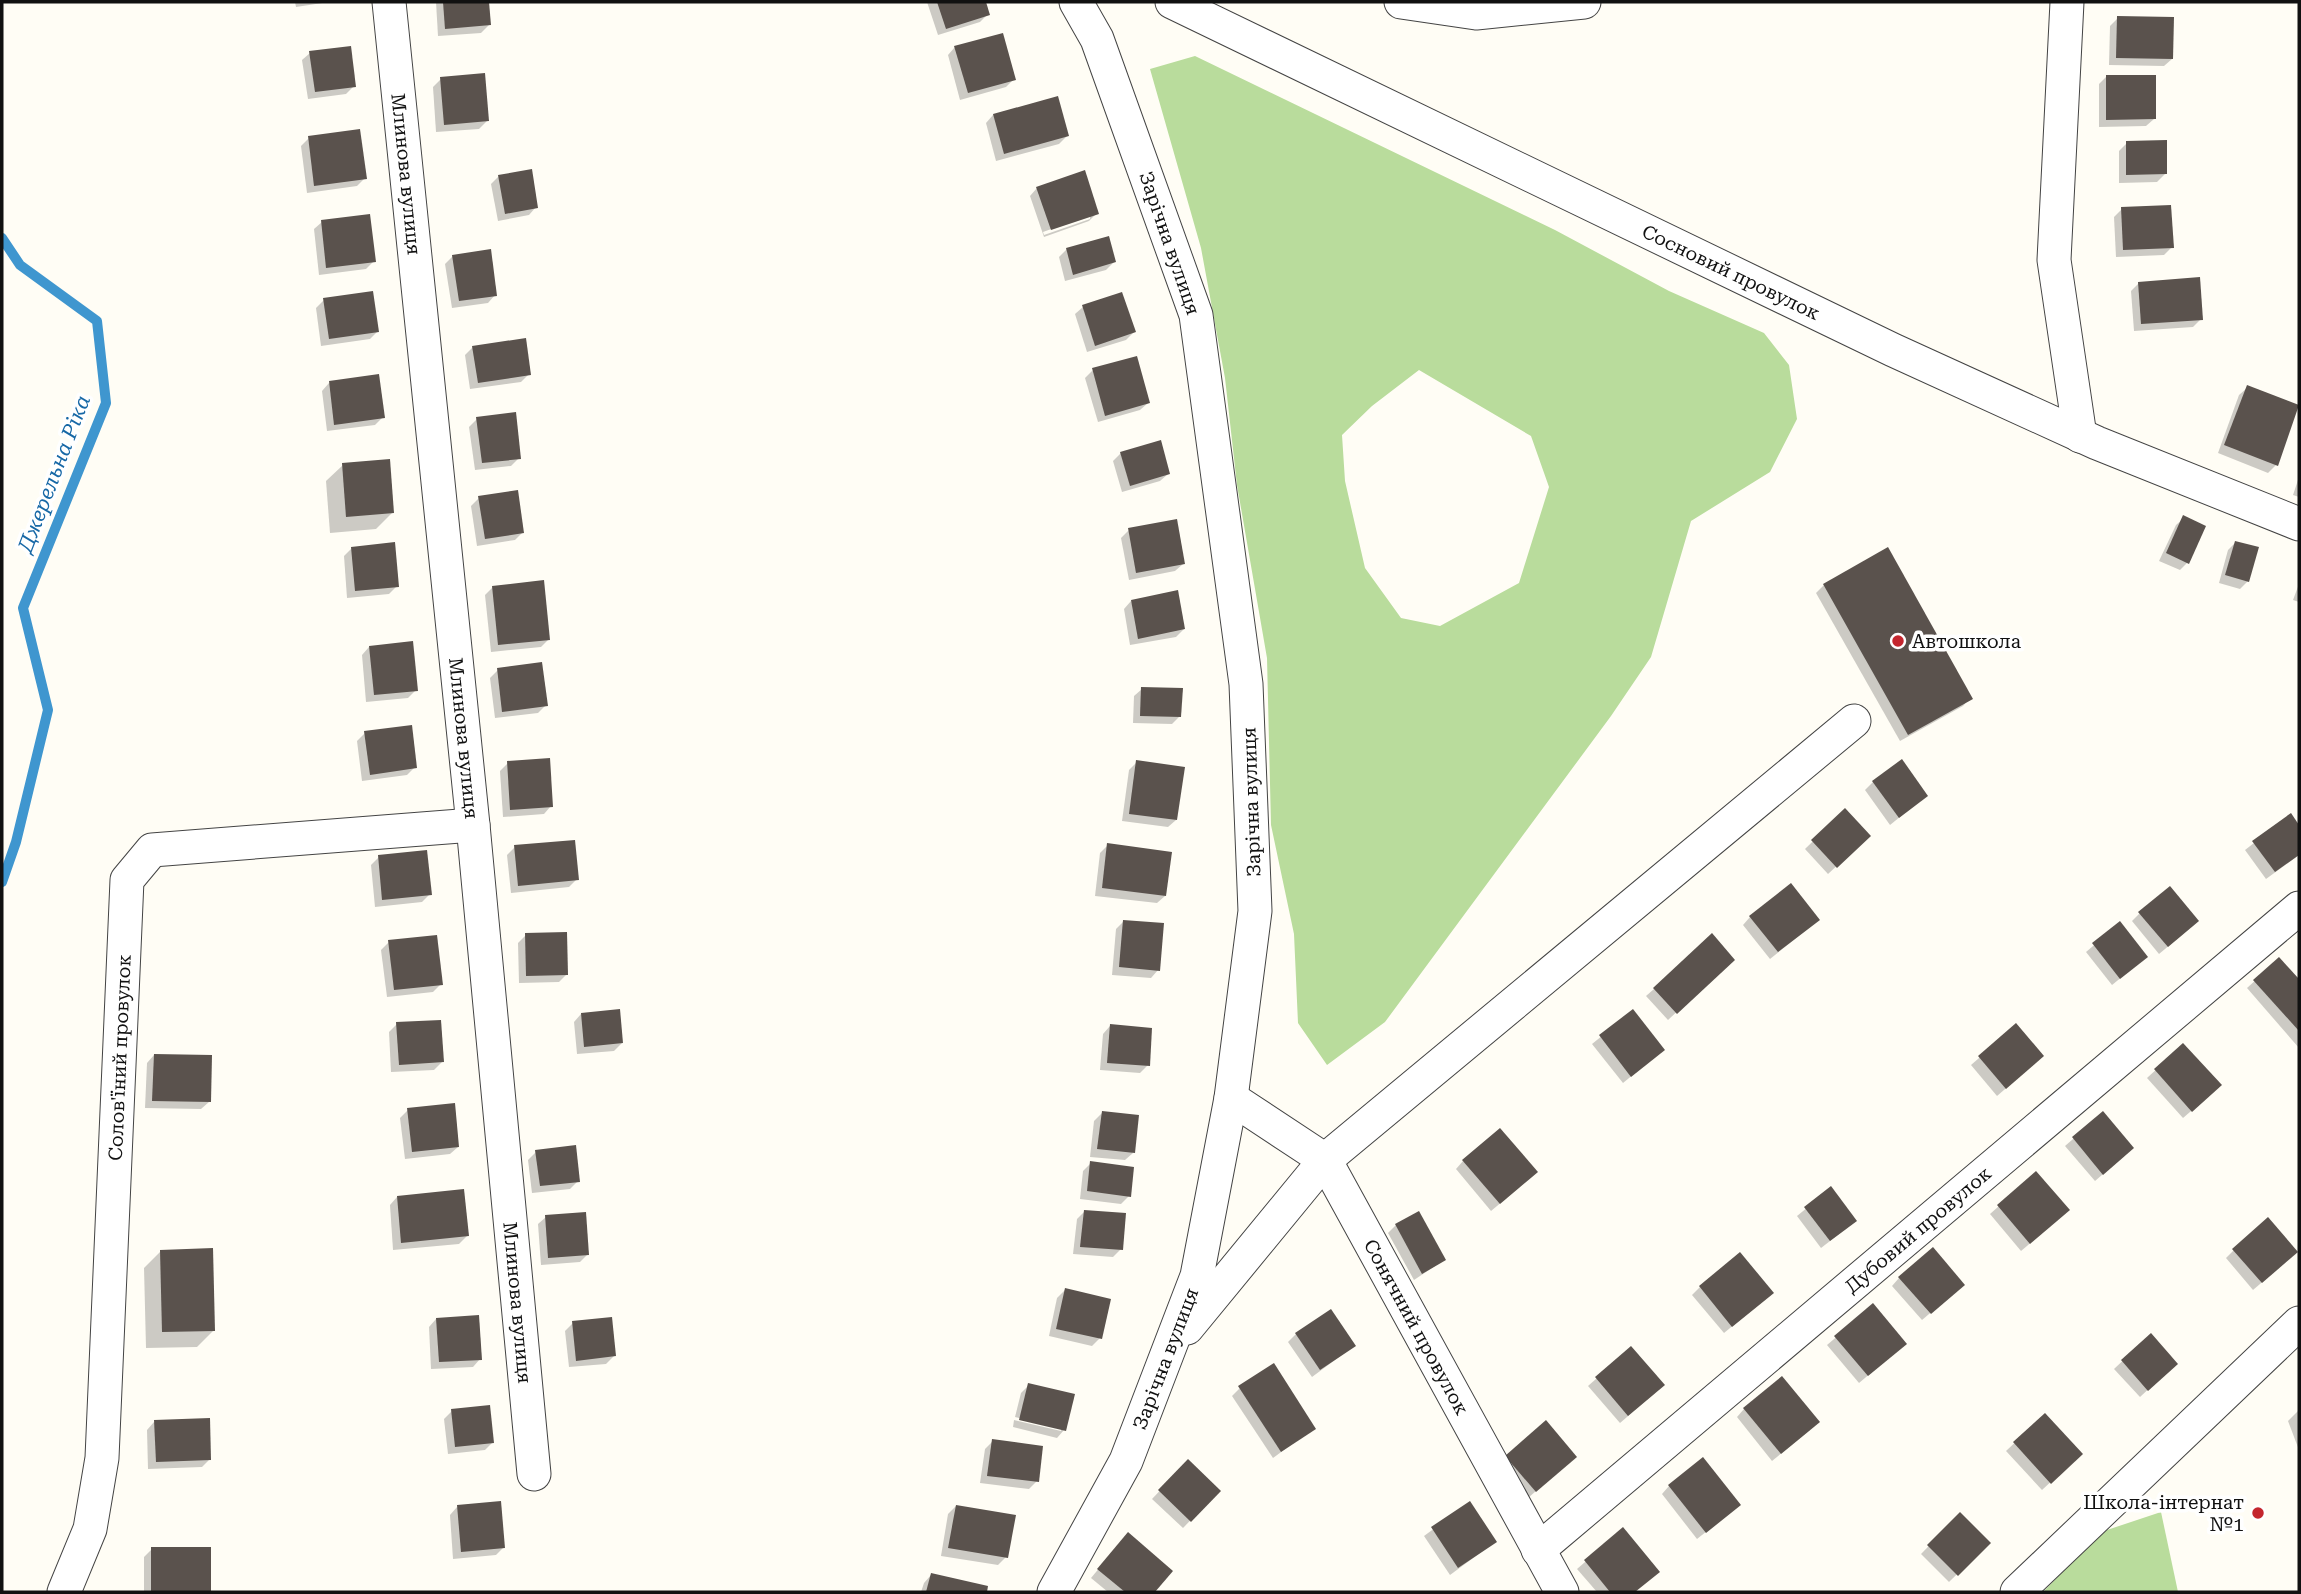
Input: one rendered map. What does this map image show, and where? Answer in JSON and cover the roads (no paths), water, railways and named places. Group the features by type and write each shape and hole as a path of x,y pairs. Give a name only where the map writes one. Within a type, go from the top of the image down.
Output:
{"street":[{"name":"Млинова вулиця","path":"389,2 473,825 534,1474"},
{"name":"Зарічна вулиця","path":"1054,1592 1126,1461 1197,1276 1231,1098 1255,911 1247,684 1196,315 1097,39 1076,2"},
{"name":"Сосновий провулок","path":"1172,2 1893,350 2080,436 2299,524"},
{"path":"1401,2 1476,13 1573,2"},
{"path":"2067,2 2054,260 2080,436"},
{"path":"1168,1352 1325,1160 1854,721"},
{"name":"Солов'їний провулок","path":"64,1592 90,1529 102,1458 127,880 152,850 473,825"},
{"name":"Дубовий провулок","path":"1538,1550 2299,908"},
{"name":"Сонячний провулок","path":"1231,1098 1325,1160 1562,1592"},
{"path":"2017,1592 2271,1346 2299,1323"}],"waterway":[{"name":"Джерельна Ріка","path":"2,238 20,265 97,321 106,403 23,608 48,710 16,842 2,882"}],"place":[{"name":"Автошкола","path":"1898,641"},
{"name":"Школа-інтернат №1","path":"2258,1513"}]}
